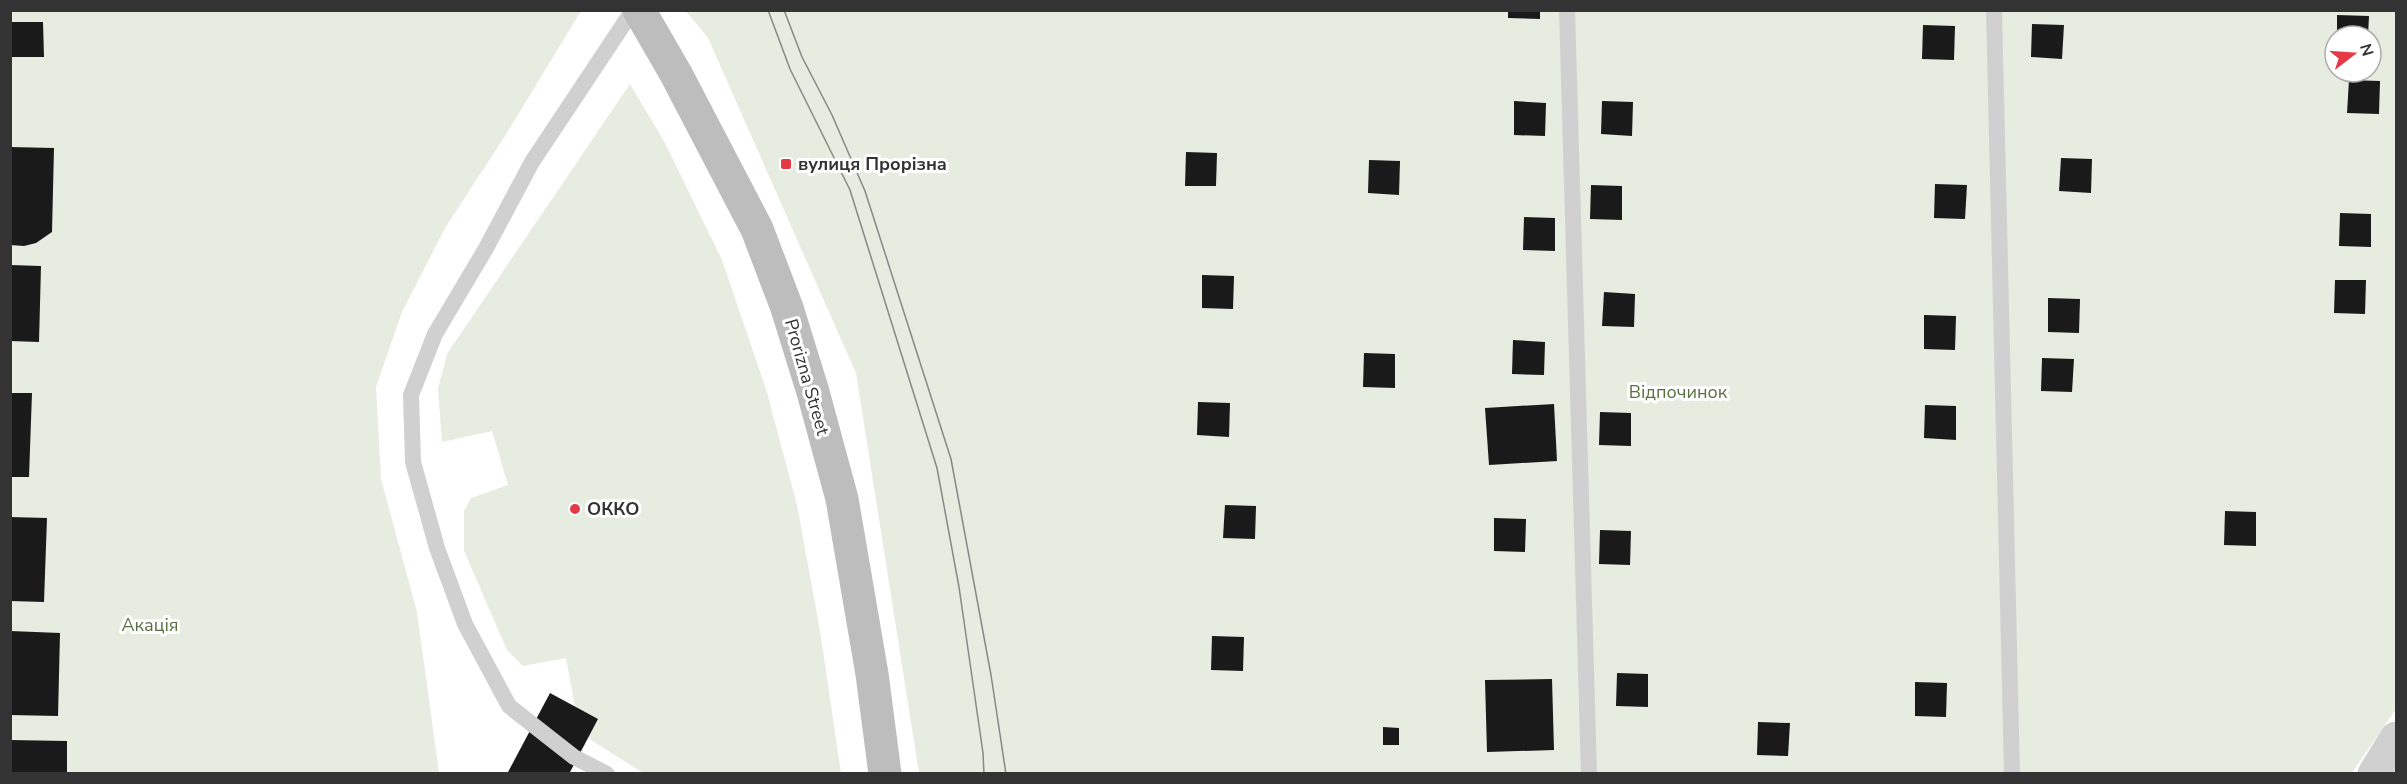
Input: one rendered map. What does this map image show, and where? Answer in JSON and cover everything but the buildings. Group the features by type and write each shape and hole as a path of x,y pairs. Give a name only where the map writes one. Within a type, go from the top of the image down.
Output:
{"main road":[{"name":"Prorizna Street","path":"639,10 676,74 757,229 787,308 842,499 872,674 885,774"}],"street":[{"path":"2374,774 2397,738"}],"lane":[{"path":"608,774 574,757 509,706 465,624 437,548 413,462 411,395 435,334 485,250 532,162 633,10"},
{"path":"1567,10 1589,774"},
{"path":"1994,10 2012,774"}],"green space":[{"name":"Акація","path":"10,11 581,11 505,136 445,228 402,312 376,387 381,479 417,612 439,773 11,773"},
{"name":"Відпочинок","path":"686,11 2396,11 2396,709 2351,774 919,773 856,373 708,38"},
{"path":"630,84 665,143 722,260 766,389 797,505 820,631 841,773 643,773 588,738 575,707 566,658 523,666 507,650 464,551 464,511 471,498 508,485 492,431 442,442 438,389 447,354"}],"tram line":[{"path":"768,10 790,69 850,190 937,468 959,587 984,774"},
{"path":"784,10 802,57 832,115 865,191 951,459 991,675 1006,774"}],"place":[{"name":"вулиця Прорізна","path":"786,164"},
{"name":"ОККО","path":"575,509"}]}
